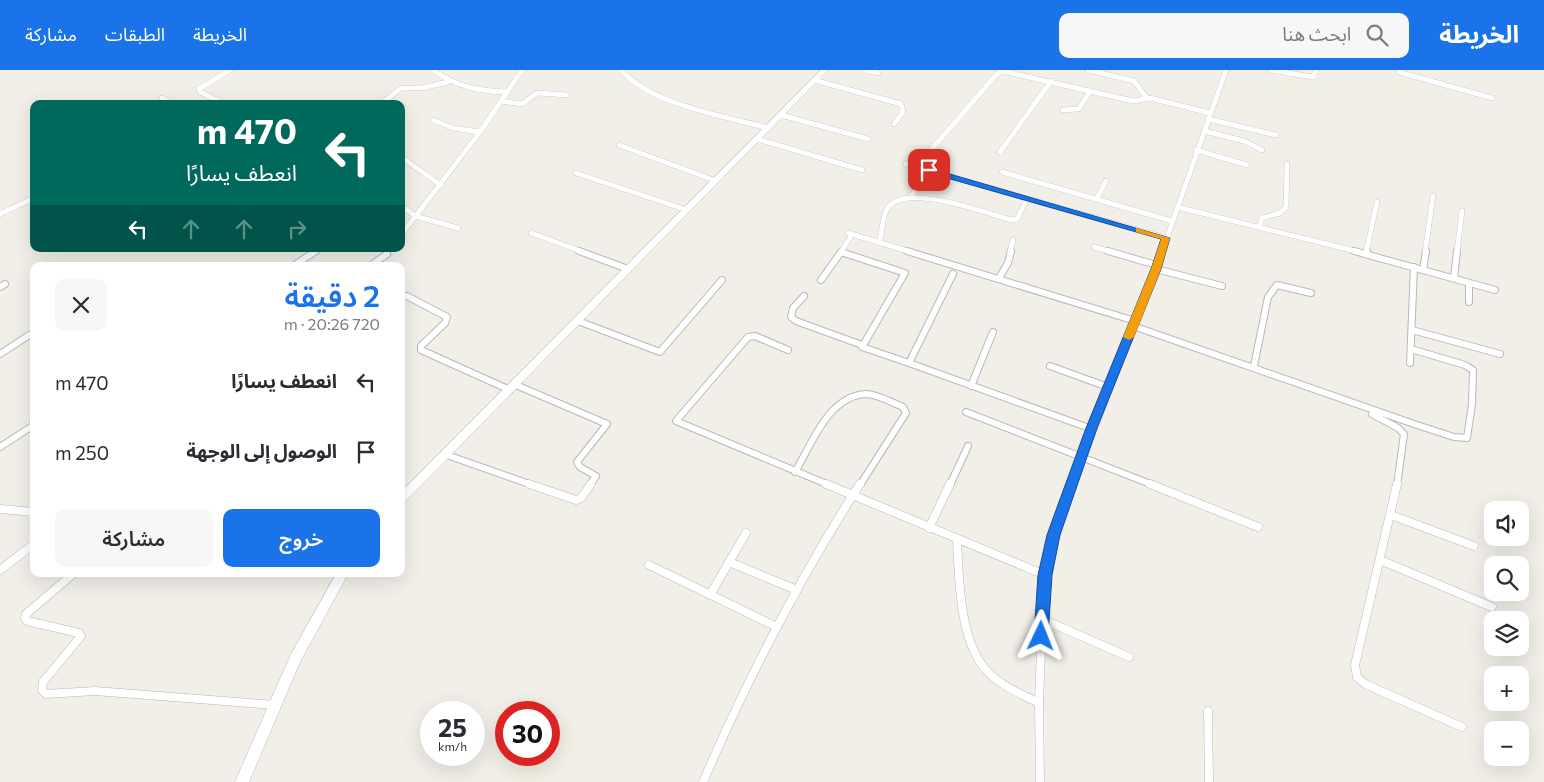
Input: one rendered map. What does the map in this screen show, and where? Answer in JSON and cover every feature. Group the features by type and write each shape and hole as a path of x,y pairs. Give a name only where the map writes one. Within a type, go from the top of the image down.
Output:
{"street":[{"path":"217,100 200,92 199,89 230,70"},
{"path":"433,70 454,86 472,91 507,92"},
{"path":"405,228 441,185 522,70"},
{"path":"621,70 625,76 655,95 768,128"},
{"path":"405,495 444,454 513,388 825,70"},
{"path":"865,70 878,74"},
{"path":"1088,70 1134,81 1146,97"},
{"path":"1040,782 1039,703 1042,619 1045,575 1054,535 1092,428 1156,267 1226,70"},
{"path":"1270,70 1313,78 1316,70"},
{"path":"931,150 999,73 1007,71 1133,101 1146,97 1276,135"},
{"path":"1398,80 1399,71 1492,98"},
{"path":"814,80 901,104 903,112 894,124"},
{"path":"1000,152 1052,81"},
{"path":"386,100 401,88 427,87 448,82"},
{"path":"1063,110 1080,109 1090,90"},
{"path":"501,101 522,104 537,93 567,95"},
{"path":"162,98 166,100"},
{"path":"781,114 868,138"},
{"path":"433,120 453,128 480,132"},
{"path":"1204,130 1244,141 1262,150"},
{"path":"757,139 862,170"},
{"path":"619,145 716,181"},
{"path":"1196,150 1247,165"},
{"path":"405,160 441,185"},
{"path":"906,164 1166,238"},
{"path":"1259,226 1262,218 1280,213 1286,207 1287,164"},
{"path":"912,195 929,170"},
{"path":"1002,172 1172,221"},
{"path":"576,173 687,210"},
{"path":"1097,198 1106,181"},
{"path":"879,242 884,229 883,217 886,209 899,198 912,195 1011,220 1017,219 1027,199"},
{"path":"1423,270 1433,196"},
{"path":"0,214 30,201"},
{"path":"1366,254 1376,202"},
{"path":"1177,207 1259,226 1495,290"},
{"path":"405,209 415,216 458,228"},
{"path":"1454,278 1462,210"},
{"path":"530,233 628,269"},
{"path":"821,280 841,252 849,235 879,242 999,278 1134,324 1254,366 1361,407 1454,438 1467,438 1472,404 1473,370 1462,364 1411,349"},
{"path":"999,278 1008,264 1013,240"},
{"path":"1094,247 1222,286"},
{"path":"298,262 314,252"},
{"path":"841,252 903,271 906,275 862,345"},
{"path":"376,262 387,254"},
{"path":"1410,363 1414,267"},
{"path":"909,363 953,274"},
{"path":"578,321 660,352 722,280"},
{"path":"1469,283 1469,302"},
{"path":"1254,366 1262,335 1268,297 1272,288 1286,286 1311,293"},
{"path":"407,296 447,317 445,323 421,346 422,350 607,424 577,462 580,467 596,476 581,498 576,500 444,454"},
{"path":"804,296 793,308 792,317 796,321 862,345 864,348 1092,428"},
{"path":"1412,330 1500,354"},
{"path":"971,386 993,332"},
{"path":"1,351 30,334"},
{"path":"788,350 755,336 748,337 676,421 1045,575"},
{"path":"1050,366 1108,387"},
{"path":"703,782 728,722 777,627 853,496 906,413 903,407 867,394 844,400 831,411 795,472"},
{"path":"1361,407 1398,428 1404,434 1391,516 1364,616 1355,664 1357,677 1365,684 1462,727"},
{"path":"966,412 1082,456 1258,527"},
{"path":"0,447 30,428"},
{"path":"929,528 968,446"},
{"path":"0,509 30,512"},
{"path":"1391,516 1474,546"},
{"path":"710,595 746,532"},
{"path":"957,539 959,581 972,643 978,660 986,671 1009,687 1039,703"},
{"path":"0,570 30,547"},
{"path":"1380,560 1492,607"},
{"path":"729,562 798,590"},
{"path":"649,565 777,627"},
{"path":"69,577 26,614 25,618 27,621 79,633 81,636 43,682 42,690 46,694 96,691 275,705"},
{"path":"242,782 300,647 340,577"},
{"path":"1042,619 1129,657"},
{"path":"1208,711 1209,782"}],"slow traffic":[{"path":"1129,337 1166,238 1139,230"}],"route":[{"path":"929,170 1166,238 1156,269 1092,428 1054,535 1045,575 1041,636"}]}
